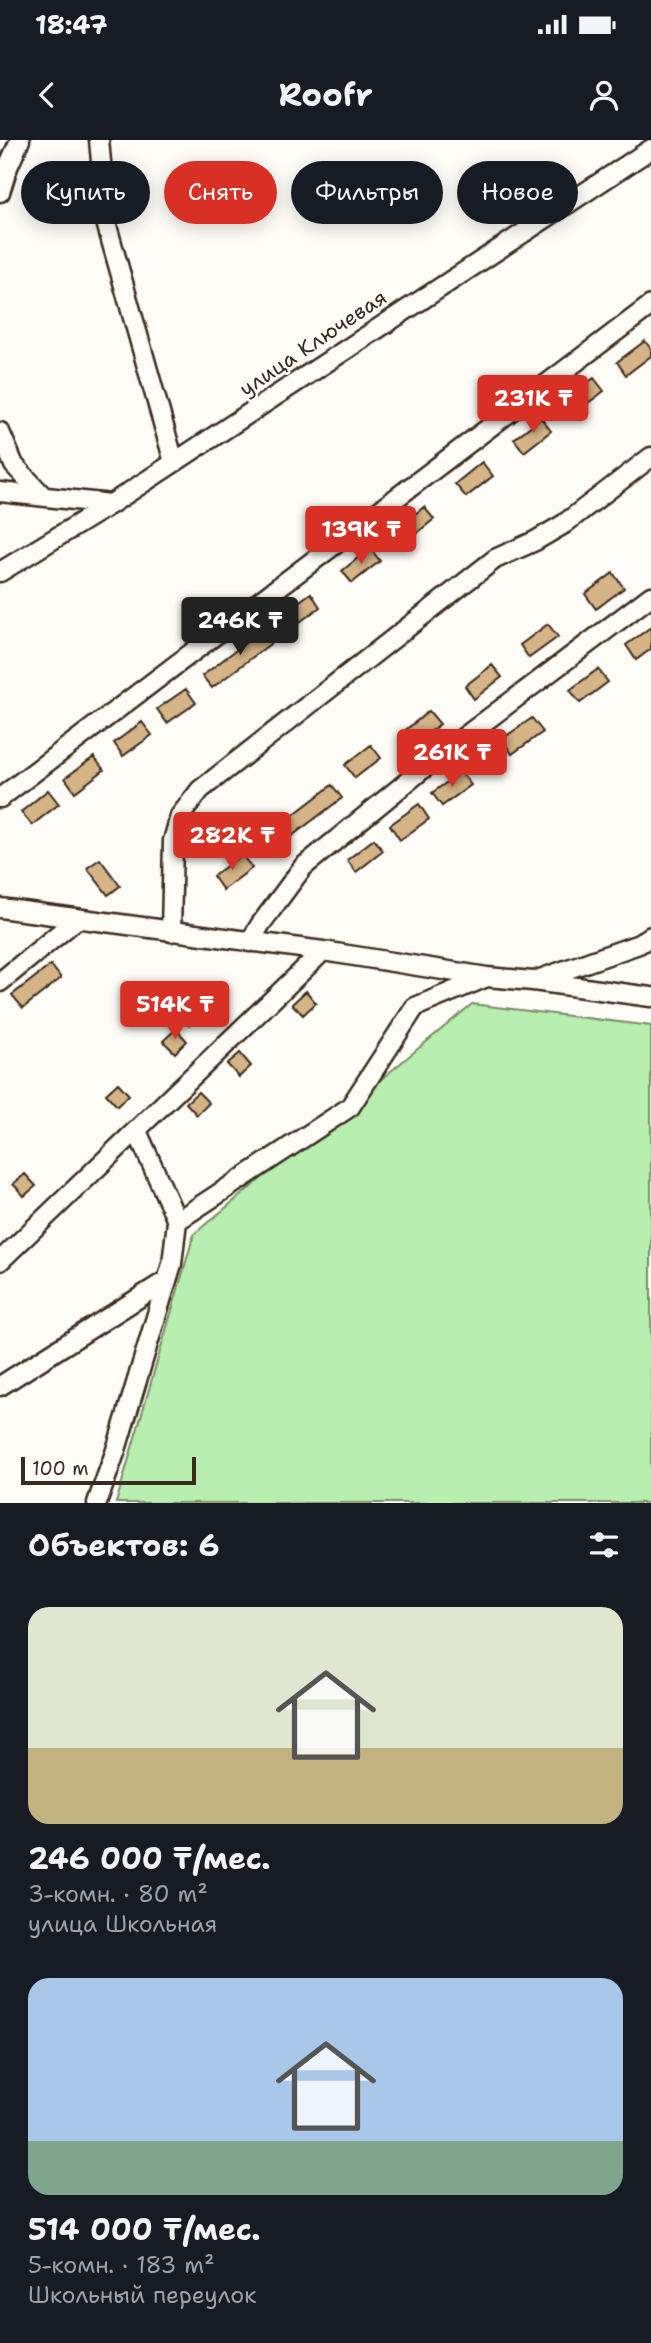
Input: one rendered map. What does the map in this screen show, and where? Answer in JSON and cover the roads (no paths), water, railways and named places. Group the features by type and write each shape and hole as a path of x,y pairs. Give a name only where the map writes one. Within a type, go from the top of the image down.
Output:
{"street":[{"path":"0,192 4,169 20,140"},
{"path":"99,140 107,226 174,462"},
{"name":"улица Ключевая","path":"0,572 111,504 651,149"},
{"path":"0,798 651,305"},
{"path":"0,432 14,465 43,496"},
{"path":"171,932 173,841 180,816 200,790 495,559 564,524 651,457"},
{"path":"0,492 111,504"},
{"path":"250,942 303,867 435,760 651,596"},
{"path":"0,908 323,951 487,977 651,997"},
{"path":"0,982 77,919"},
{"path":"533,981 639,944 651,936"},
{"path":"0,1261 323,951"},
{"path":"177,1221 350,1107 415,1007 487,977"},
{"path":"97,1503 116,1450 172,1264 177,1221 136,1130"},
{"path":"0,1386 167,1280"}]}
